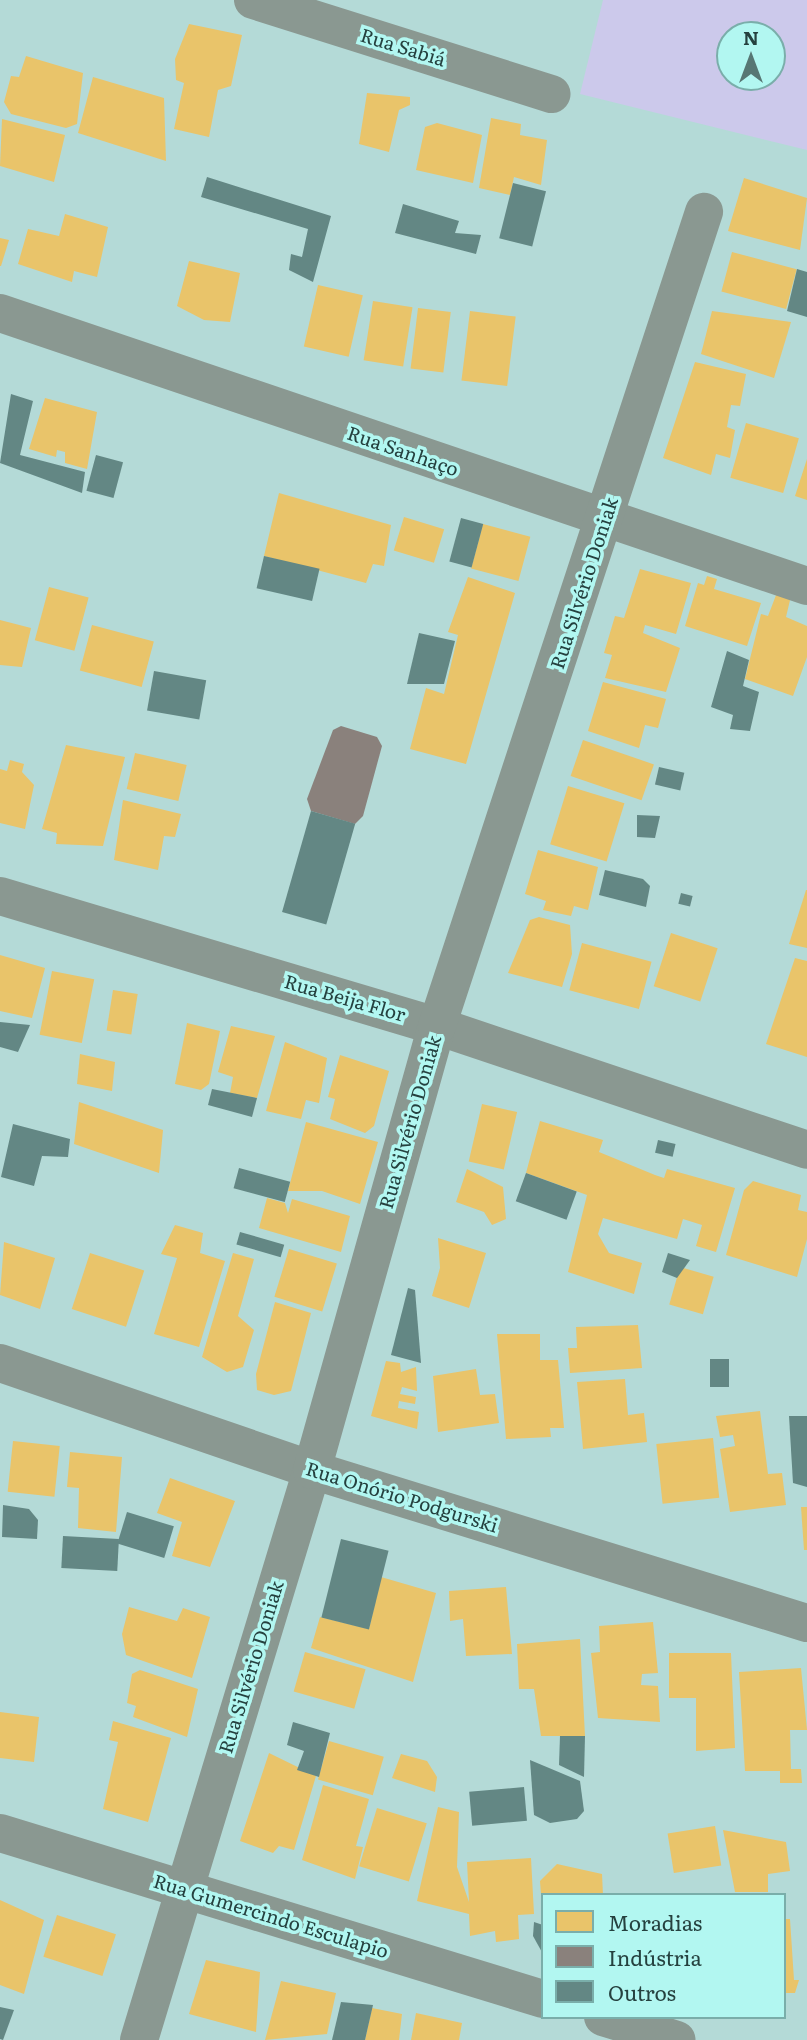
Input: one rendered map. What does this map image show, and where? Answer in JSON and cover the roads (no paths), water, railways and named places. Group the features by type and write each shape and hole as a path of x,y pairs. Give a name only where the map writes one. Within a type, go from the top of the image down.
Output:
{"street":[{"name":"Rua Sabiá","path":"253,0 552,94"},
{"name":"Rua Silvério Doniak","path":"139,2040 312,1470 438,1026 704,212"},
{"name":"Rua Sanhaço","path":"0,313 605,520 807,586"},
{"name":"Rua Beija Flor","path":"0,896 438,1026 807,1150"},
{"name":"Rua Onório Podgurski","path":"0,1363 312,1470 807,1623"},
{"name":"Rua Gumercindo Esculapio","path":"0,1833 541,1998"},
{"path":"609,2019 677,2040"}]}
